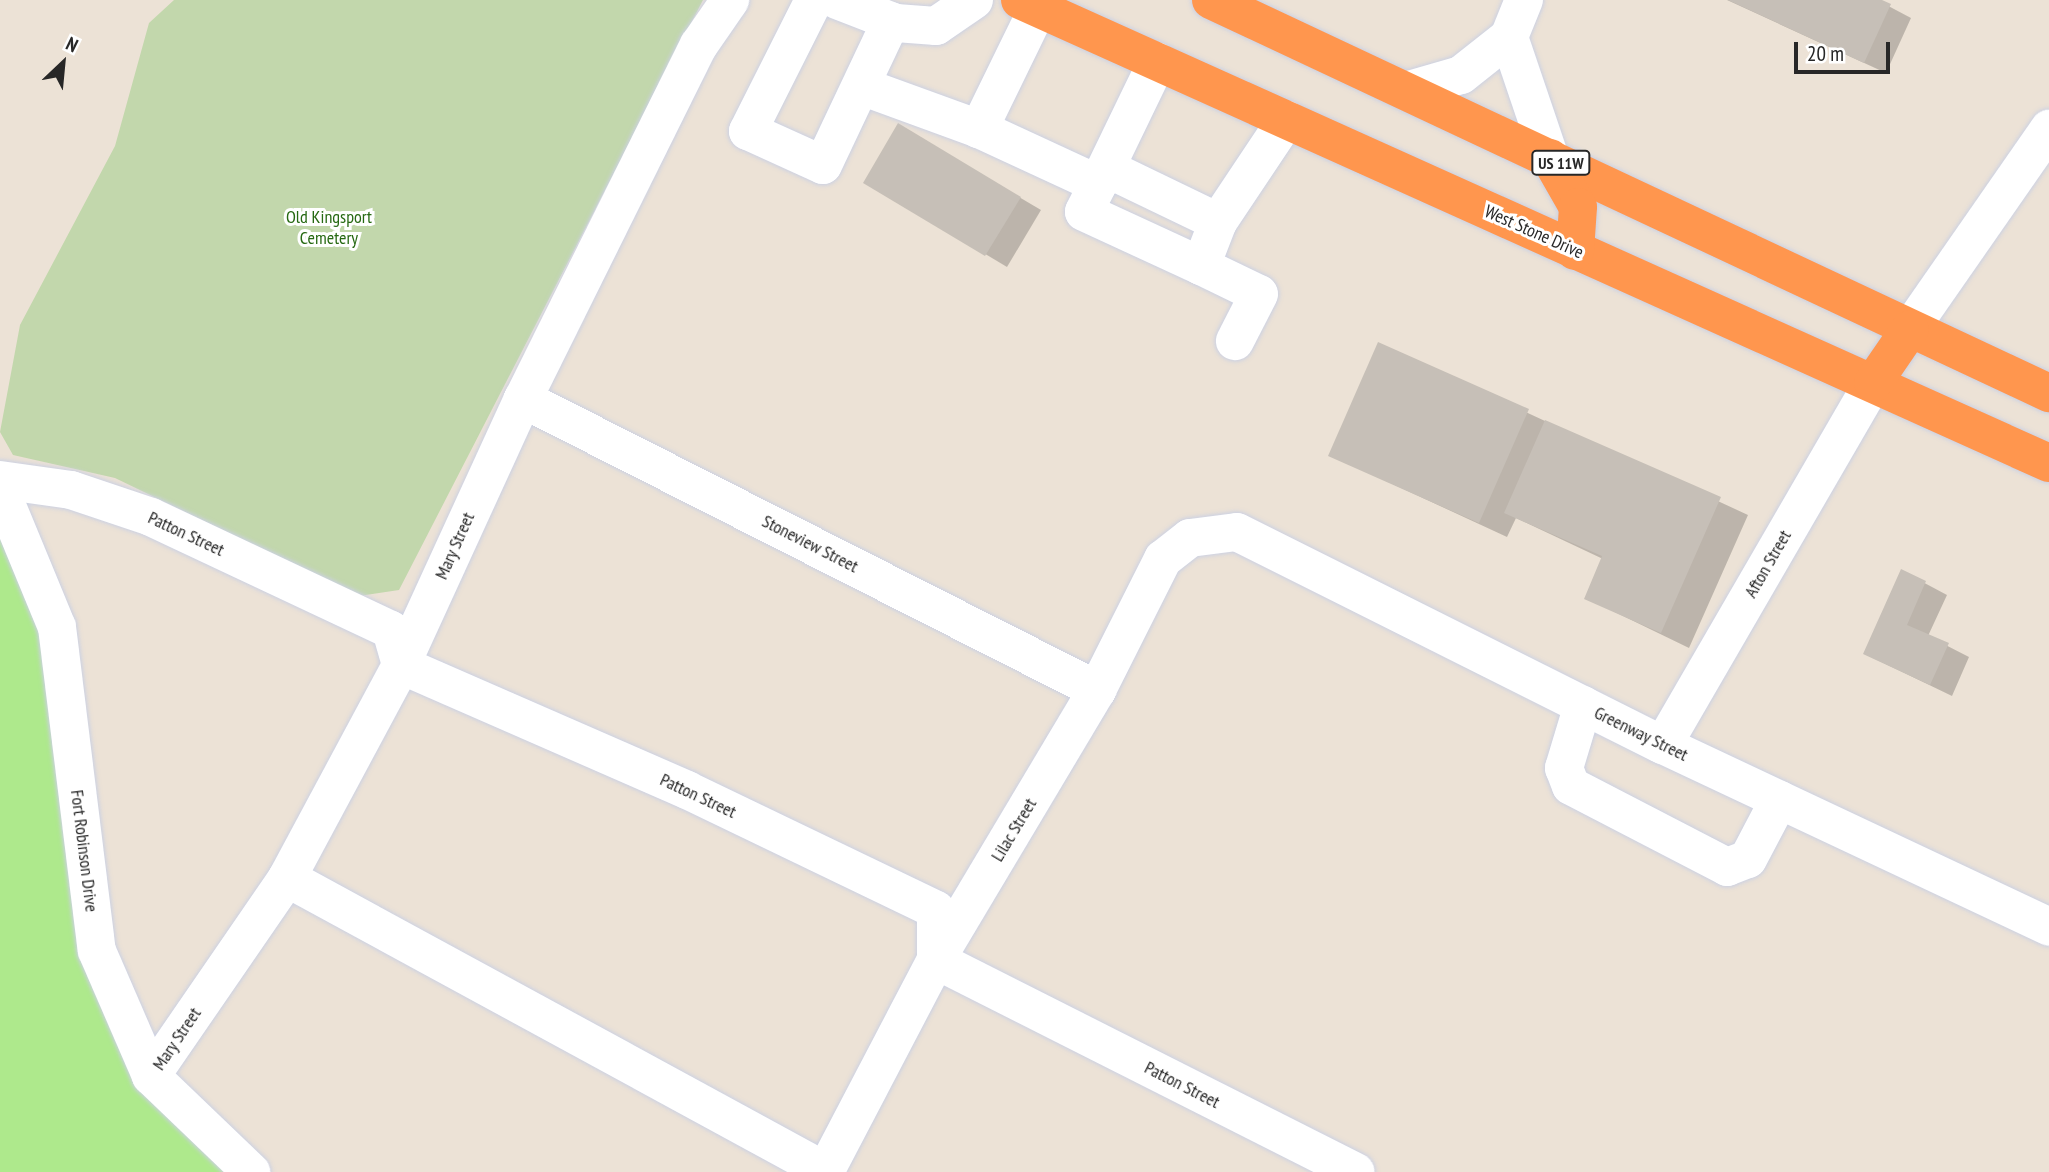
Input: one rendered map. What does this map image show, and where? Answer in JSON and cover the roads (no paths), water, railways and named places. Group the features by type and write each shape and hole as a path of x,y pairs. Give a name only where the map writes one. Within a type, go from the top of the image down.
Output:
{"highway":[{"name":"US 11W","path":"1211,0 1409,90 2049,393"},
{"name":"West Stone Drive","path":"1029,4 2049,463"},
{"path":"1550,158 1578,207 1575,251"},
{"path":"1873,383 1910,329"}],"street":[{"name":"Mary Street","path":"151,1076 287,878 401,665 523,398 699,45 730,0"},
{"path":"814,0 748,131 823,165 891,21"},
{"path":"837,0 891,21 936,26 974,0"},
{"path":"1409,90 1461,75 1508,37 1524,0"},
{"path":"979,129 1029,4"},
{"path":"1508,37 1550,158"},
{"path":"1157,62 1084,212 1259,294 1235,341"},
{"path":"861,86 1218,222"},
{"path":"1201,266 1218,222 1286,120"},
{"path":"1910,329 2049,129"},
{"name":"Afton Street","path":"1663,745 1873,383"},
{"name":"Stoneview Street","path":"523,398 1097,690"},
{"name":"Patton Street","path":"0,480 71,491 151,517 391,630 401,665 687,790 936,910 936,960 1356,1172"},
{"name":"Fort Robinson Drive","path":"0,489 57,627 97,951 151,1076 251,1172"},
{"name":"Greenway Street","path":"1237,532 1663,745 2049,927"},
{"name":"Lilac Street","path":"825,1172 936,960 1097,690 1163,559 1190,538 1237,532"},
{"path":"1584,705 1564,768 1571,786 1727,867 1748,859 1779,800"},
{"path":"287,878 825,1172"}],"park label":[{"name":"Old Kingsport Cemetery","path":"329,228"}]}
